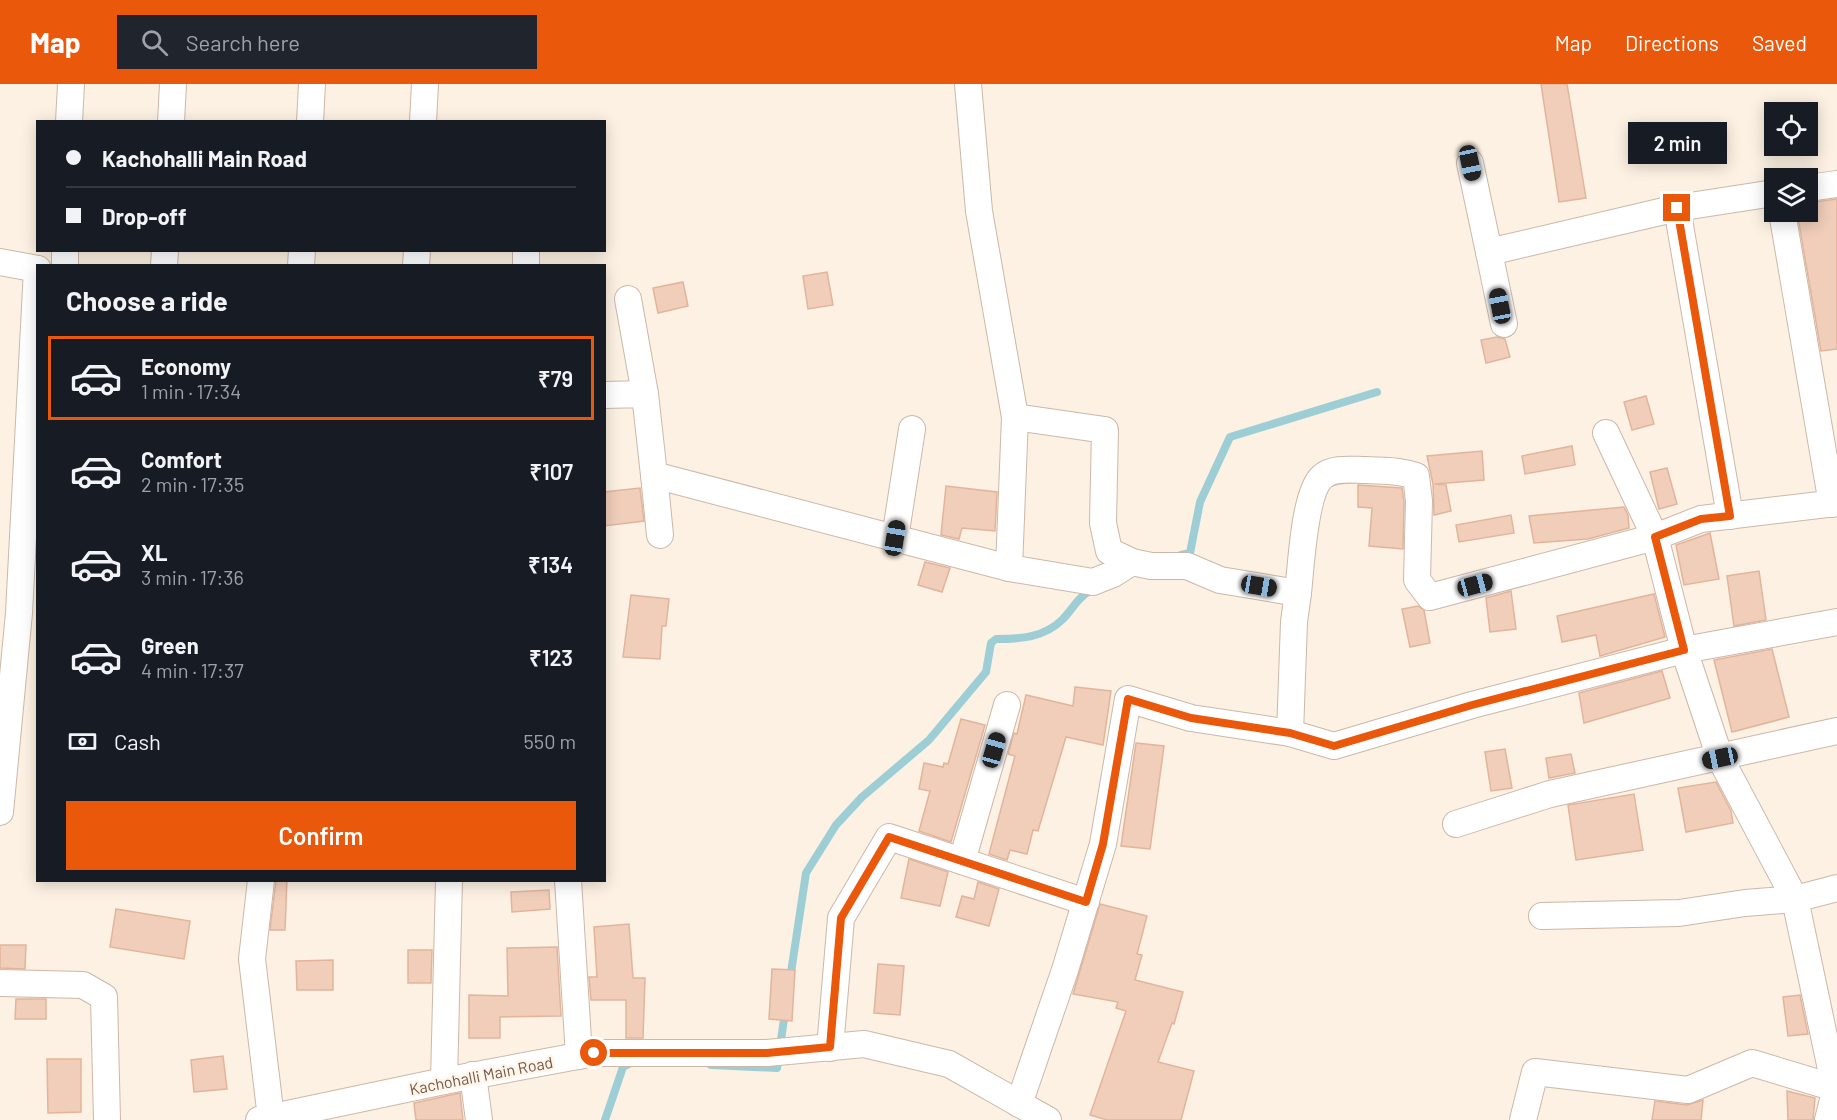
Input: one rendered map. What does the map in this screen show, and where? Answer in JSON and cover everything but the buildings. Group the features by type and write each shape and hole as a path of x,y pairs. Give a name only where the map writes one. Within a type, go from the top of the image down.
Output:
{"street":[{"path":"69,120 71,84"},
{"path":"171,120 173,84"},
{"path":"310,120 312,84"},
{"path":"423,120 425,84"},
{"path":"968,84 979,211 1015,417 1009,568"},
{"path":"1470,163 1504,324"},
{"path":"1818,187 1837,184"},
{"path":"1489,252 1677,208 1764,195"},
{"path":"1677,208 1730,516"},
{"path":"1290,733 1294,622 1306,524 1312,491 1322,476 1341,470 1403,472 1416,476 1419,501 1417,580 1430,597 1655,537 1701,519 1834,503 1784,222"},
{"path":"0,262 36,269"},
{"path":"0,812 4,725 20,613 36,289"},
{"path":"628,299 645,393 660,535"},
{"path":"606,395 645,393"},
{"path":"1015,417 1105,430 1103,523 1109,551 1131,562 1152,566 1187,566 1220,580 1298,593"},
{"path":"895,538 912,429"},
{"path":"1606,433 1655,537 1684,650 1720,758 1795,899 1836,1086 1828,1120"},
{"path":"654,475 1009,568 1093,582 1113,574 1131,562"},
{"path":"1020,1104 1065,970 1103,844 1128,699 1191,718 1290,733 1334,746 1472,705 1684,650 1837,622"},
{"path":"962,861 1007,705"},
{"path":"1456,824 1550,794 1837,731"},
{"path":"830,1047 841,918 889,837 1086,902"},
{"path":"261,882 252,959 265,1119"},
{"path":"444,1081 449,882"},
{"path":"568,882 579,1056"},
{"path":"1542,916 1679,914 1745,903 1795,899 1837,888"},
{"path":"0,983 83,985 104,997 107,1120"},
{"name":"Kachohalli Main Road","path":"265,1119 338,1112 444,1081 594,1053 767,1053 864,1044 949,1064 1048,1120"},
{"path":"1523,1120 1535,1072 1688,1090 1752,1063 1836,1086"},
{"path":"473,1076 478,1120"}],"waterway":[{"path":"1181,555 1190,553 1200,502 1230,437 1377,392"},
{"path":"790,979 806,873 836,825 862,797 929,740 986,672 991,643 996,639 1023,638 1048,630 1063,619 1080,599 1093,589"},
{"path":"711,1065 777,1068 785,1012"},
{"path":"605,1120 623,1067 633,1062"}],"route":[{"path":"594,1053 767,1053 830,1047 841,918 889,837 1086,902 1103,844 1128,699 1191,718 1290,733 1334,746 1472,705 1684,650 1655,537 1701,519 1730,516 1677,208"}]}
